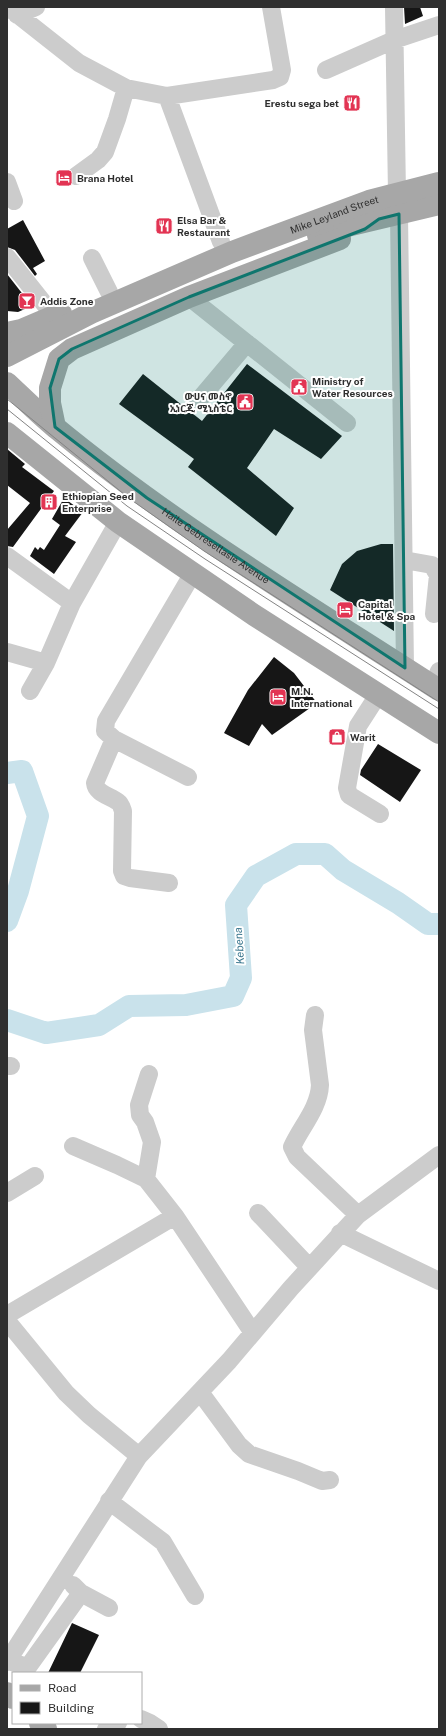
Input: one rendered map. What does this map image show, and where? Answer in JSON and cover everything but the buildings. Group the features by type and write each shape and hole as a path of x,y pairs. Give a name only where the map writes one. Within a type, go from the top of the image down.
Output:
{"main road":[{"name":"Mike Leyland Street","path":"7,370 109,319 189,283 296,241 351,225 439,183"},
{"path":"7,333 21,330 110,292 226,247 333,202 351,198 386,207 365,229 189,297 72,349 59,359 50,388 50,403 55,427"},
{"name":"Mike Leyland Street","path":"386,207 439,204"},
{"path":"7,356 226,247"},
{"name":"Haile Gebresellasie Avenue","path":"7,382 55,427 147,498 252,570 406,668 437,682"},
{"path":"7,433 118,522 254,615 439,733"}],"street":[{"path":"13,11 36,7"},
{"path":"13,11 79,63 126,88 167,96 273,80 280,77 282,70 271,7"},
{"path":"394,7 394,40 386,207 404,560 406,668"},
{"path":"326,70 394,40 439,25"},
{"path":"76,176 98,160 105,152 126,88"},
{"path":"167,96 226,247"},
{"path":"7,182 14,201"},
{"path":"7,257 54,316"},
{"path":"92,258 110,292"},
{"path":"189,297 348,423"},
{"path":"198,401 247,343"},
{"path":"30,691 46,663 72,603 118,522"},
{"path":"7,556 72,603"},
{"path":"404,560 432,565 438,575 434,614"},
{"path":"188,777 114,739 105,731 106,721 193,574"},
{"path":"7,652 46,663"},
{"path":"378,695 358,726 347,788 349,795 380,814"},
{"path":"114,739 96,783 96,787 98,791 120,803 123,811 122,871 124,876 130,878 169,883"},
{"path":"315,1015 313,1030 320,1093 292,1147 297,1157 358,1215"},
{"path":"146,1179 152,1142 145,1122 140,1115 139,1105 149,1074"},
{"path":"73,1146 118,1165 146,1179 175,1216 253,1333"},
{"path":"82,1593 28,1667 7,1662 139,1456 200,1392 340,1233 358,1215 439,1155"},
{"path":"7,1193 35,1176"},
{"path":"258,1213 309,1267"},
{"path":"7,1315 175,1216"},
{"path":"340,1233 439,1281"},
{"path":"7,1321 49,1375 66,1393 89,1415 139,1456"},
{"path":"200,1392 239,1445 249,1454 298,1470 322,1481 330,1480"},
{"path":"109,1501 163,1542 195,1596"},
{"path":"62,1575 82,1593 109,1608"},
{"path":"142,1719 150,1722 159,1729"},
{"path":"106,1729 116,1724"}],"highlighted area":[{"path":"399,214 405,668 147,498 55,427 50,388 59,359 72,349 189,297 365,229 379,219"}],"waterway":[{"name":"Kebena","path":"7,773 22,771 38,816 18,891 7,921"},
{"name":"Kebena","path":"7,1020 46,1033 99,1025 129,1006 186,1005 233,996 241,978 236,905 256,876 296,854 325,854 343,870 398,903 428,924 439,924"}],"tram line":[{"path":"7,399 130,499 204,551 439,702"},
{"path":"7,409 127,506 205,559 439,709"}],"place":[{"name":"Erestu sega bet","path":"352,103"},
{"name":"Brana Hotel","path":"64,178"},
{"name":"Elsa Bar & Restaurant","path":"164,226"},
{"name":"Addis Zone","path":"27,301"},
{"name":"Ministry of Water Resources","path":"299,387"},
{"name":"ውሀና መስኖ ኢነርጂ ሚኒስቴር","path":"245,402"},
{"name":"Ethiopian Seed Enterprise","path":"49,502"},
{"name":"Capital Hotel & Spa","path":"345,610"},
{"name":"M.N. International","path":"278,697"},
{"name":"Warit","path":"337,737"}]}
